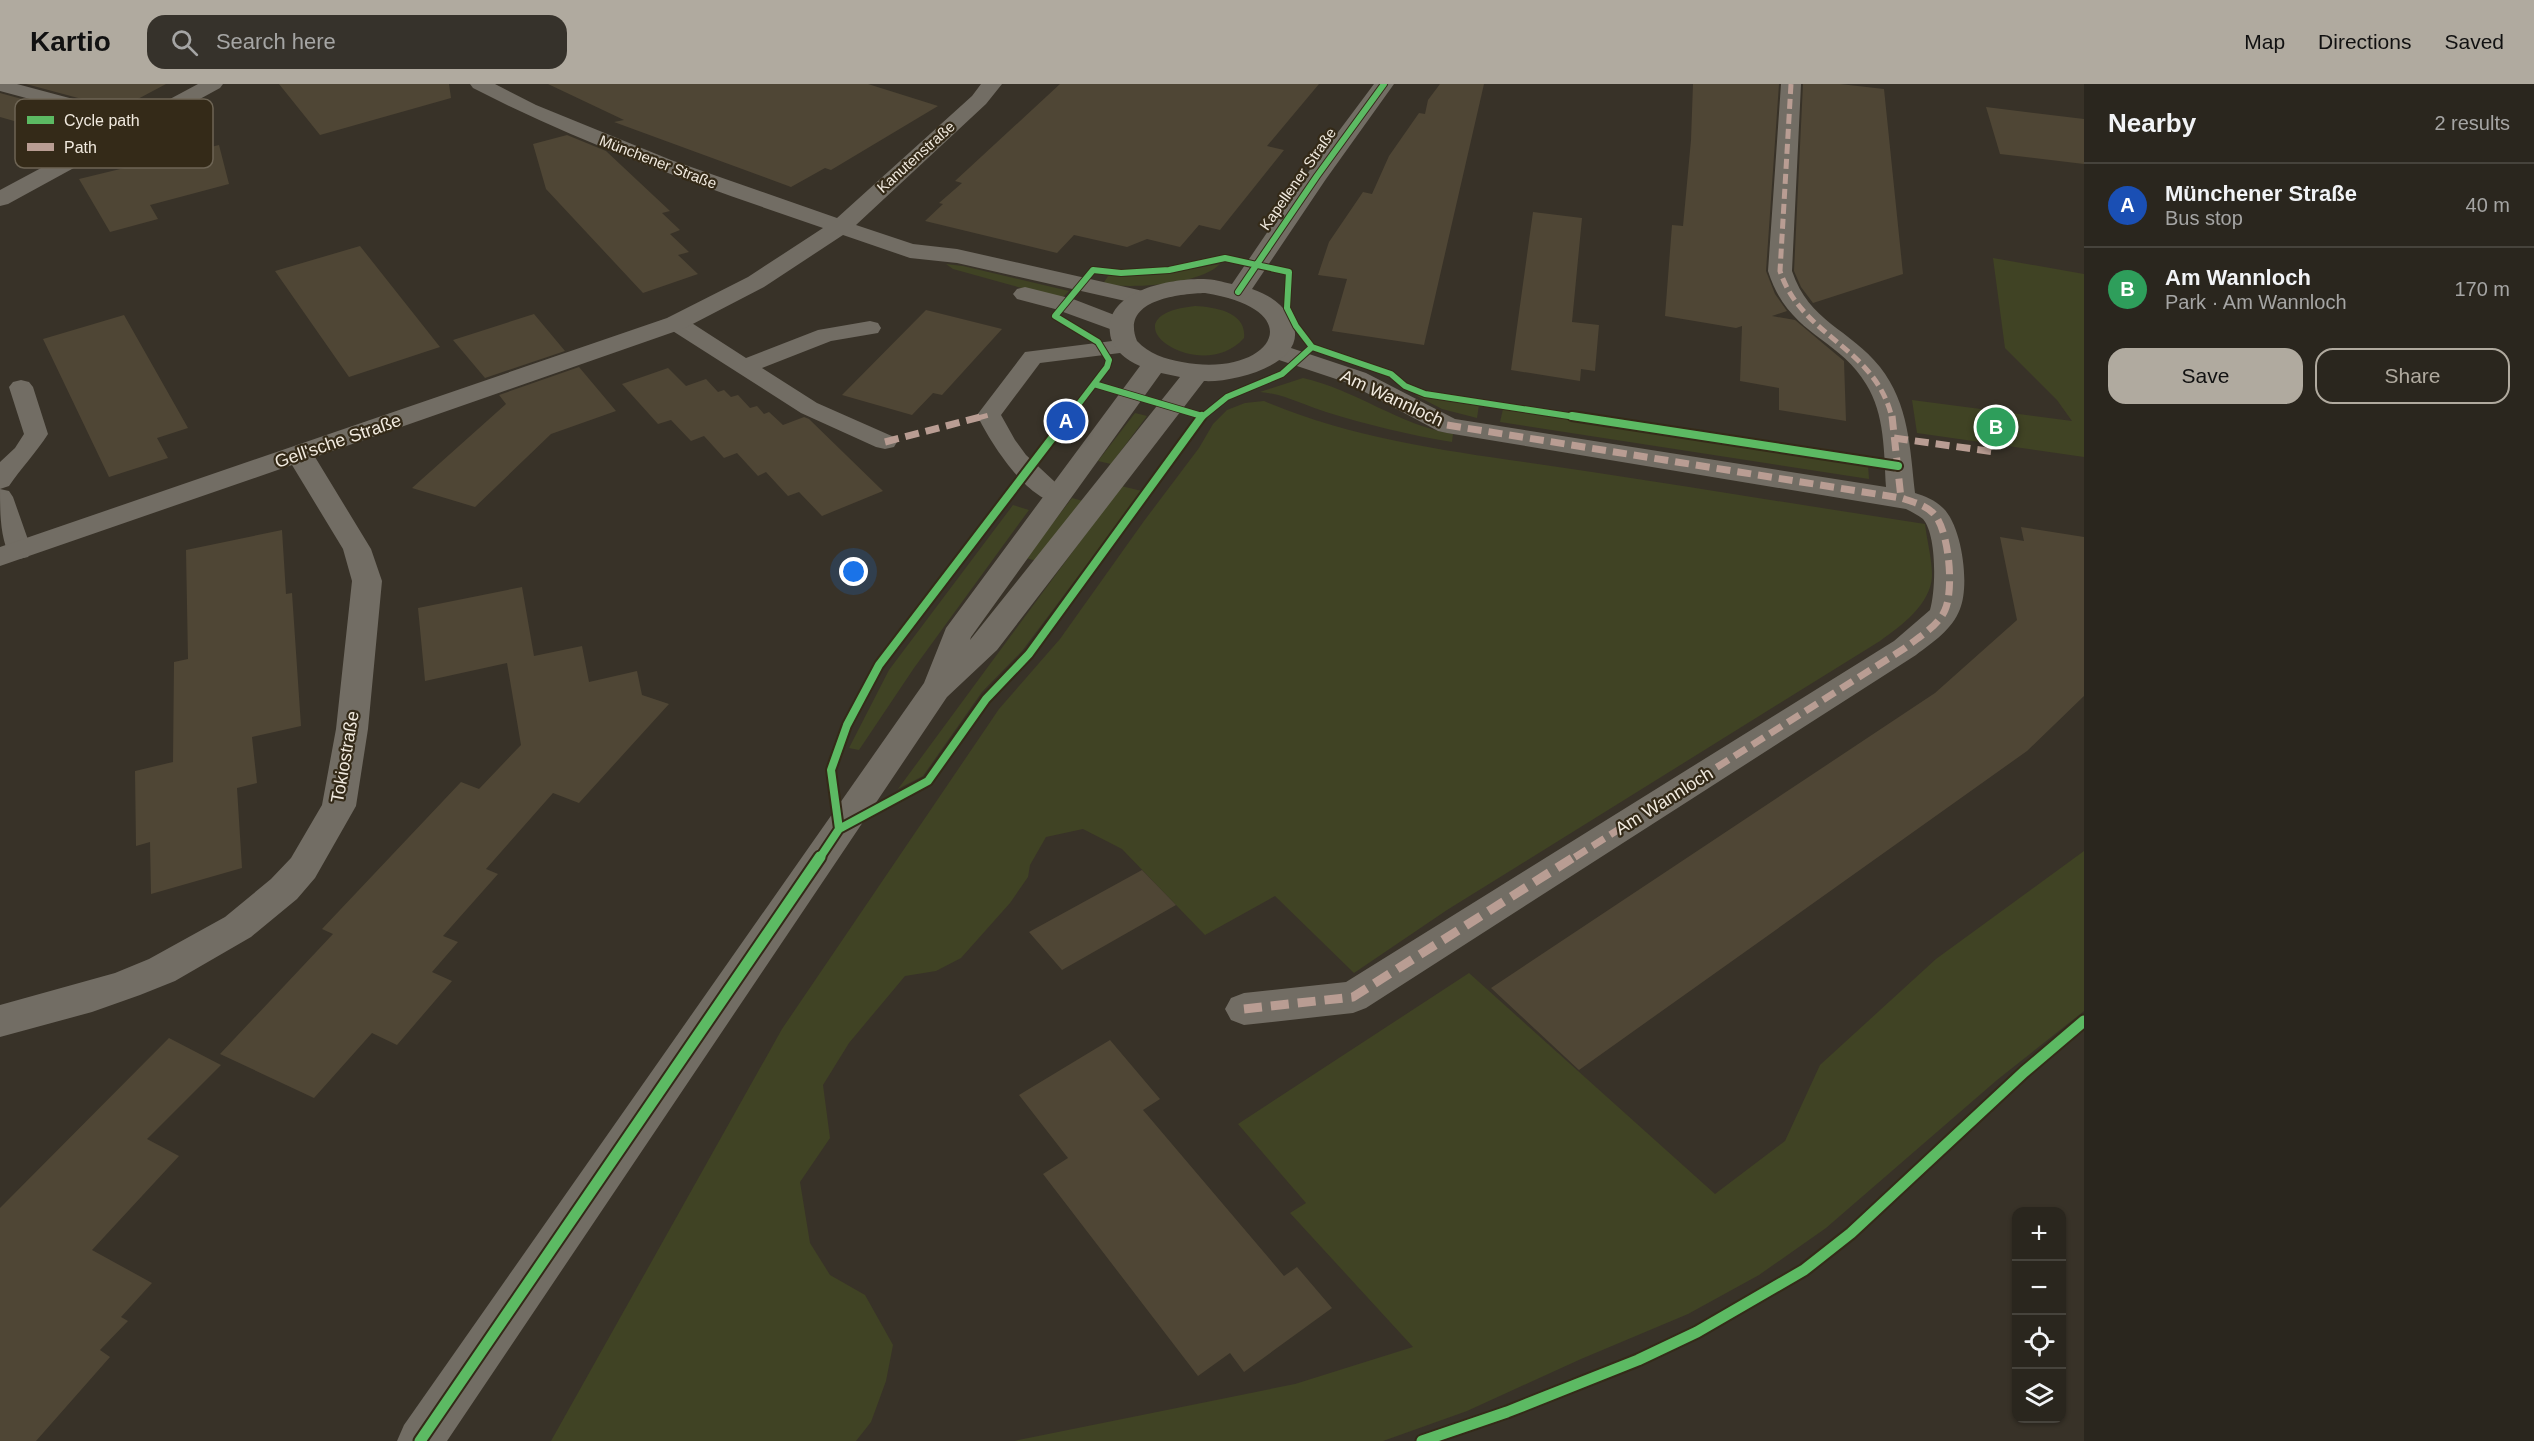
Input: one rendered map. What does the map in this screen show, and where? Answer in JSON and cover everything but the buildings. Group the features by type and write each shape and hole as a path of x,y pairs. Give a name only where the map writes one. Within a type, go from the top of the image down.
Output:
{"street":[{"path":"185,99 213,84"},
{"name":"Münchener Straße","path":"480,84 529,109 663,165 910,251 957,256 1143,298"},
{"name":"Kanutenstraße","path":"839,228 979,100 992,84"},
{"name":"Kapellener Straße","path":"1238,292 1317,176 1384,84"},
{"path":"1791,84 1780,271 1782,283 1787,295 1797,308 1870,370 1888,400 1892,416 1901,498"},
{"path":"0,198 56,168"},
{"name":"Gell'sche Straße","path":"9,554 676,323 756,282 839,228"},
{"name":"Münchener Straße","path":"910,251 936,270 1064,304 1125,336"},
{"path":"1187,286 1205,286 1238,292 1262,303 1279,318 1283,335 1276,351 1246,369 1224,373 1197,373 1154,364 1138,356 1125,336 1127,311 1155,292 1187,286"},
{"name":"Am Wannloch","path":"1244,1009 1353,997 1905,648 1941,617 1947,606 1949,568 1941,528 1936,517 1925,507 1901,498 1447,425 1357,378 1276,351"},
{"path":"936,689 957,635 1154,364"},
{"path":"420,1441 936,689 986,643 1197,373"},
{"name":"Tokiostraße","path":"0,1021 127,984 171,965 237,927 284,889 303,868 339,806 352,729 367,582 357,549 300,455"}],"lane":[{"path":"0,85 52,99"},
{"path":"676,323 809,408 885,442"},
{"path":"743,367 826,335 870,328"},
{"path":"1057,496 1026,472 1000,438 989,415 1033,357 1125,336"},
{"path":"0,481 8,468 24,453 36,434 21,387"},
{"path":"0,496 9,554"}],"green space":[{"path":"1993,258 2084,274 2084,457 1917,433 1912,400 2072,421 2057,400 2005,348"},
{"path":"946,264 1069,291 1061,299 953,269"},
{"path":"1220,264 1197,277 1182,281 1130,286 1103,284 1108,276 1155,275"},
{"path":"1195,306 1220,310 1235,317 1244,329 1244,338 1225,351 1204,356 1184,352 1167,344 1157,334 1156,322 1168,312"},
{"path":"1303,378 1322,383 1414,423 1453,434 1452,442 1373,425 1326,412 1285,397 1260,392"},
{"path":"1415,395 1479,405 1477,418 1442,409"},
{"path":"1264,401 1343,428 1425,447 1925,524 1932,570 1930,586 1921,605 1914,613 1880,641 1447,910 1354,973 1275,896 1205,935 1122,849 1083,829 1046,837 1030,865 1028,877 1010,903 961,958 936,971 905,976 849,1043 823,1085 830,1138 800,1182 810,1243 830,1275 865,1295 893,1345 886,1381 871,1422 856,1441 551,1441 782,1029 999,709 1060,639 1199,448 1213,424 1227,410 1245,403"},
{"path":"1503,409 1868,465 1869,479 1500,422"},
{"path":"1135,413 1147,416 1111,464 1098,461"},
{"path":"1121,486 1142,491 1022,651 982,692 923,776 898,789"},
{"path":"1072,498 1083,501 1037,561 1026,558"},
{"path":"1013,505 1029,510 914,668 859,750 849,748 889,670"},
{"path":"2084,851 2084,1011 1997,1080 1826,1228 1759,1275 1688,1314 1467,1411 1383,1441 1014,1441 1295,1384 1413,1347 1290,1213 1306,1203 1238,1124 1469,973 1715,1194 1785,1141 1820,1065 1936,959"}],"marked path":[{"path":"1791,84 1780,271 1794,303 1805,315 1858,358 1870,371 1887,399 1895,431 1901,498"},
{"path":"1894,438 1995,452 1986,413"},
{"path":"885,442 989,415"},
{"path":"1244,1009 1353,997 1905,648 1933,626 1942,616 1948,602 1949,577 1941,526 1930,511 1911,501 1447,425"}],"cycle path":[{"path":"1238,292 1317,176 1384,84"},
{"path":"839,829 831,770 847,725 879,665 1107,367 1109,360 1098,342 1055,316 1093,270 1121,273 1169,270 1225,258 1289,272 1287,308 1296,326 1312,347 1391,374 1405,386 1425,394 1898,466"},
{"path":"420,1441 839,829 928,781 986,699 1029,654 1202,416 1227,397 1282,374 1312,347"},
{"path":"1094,384 1202,416"},
{"path":"1422,1441 1507,1412 1638,1360 1697,1332 1804,1270 1851,1233 2024,1072 2084,1021"}],"place":[{"name":"Münchener Straße","path":"1066,421"},
{"name":"Am Wannloch","path":"1996,427"}]}
